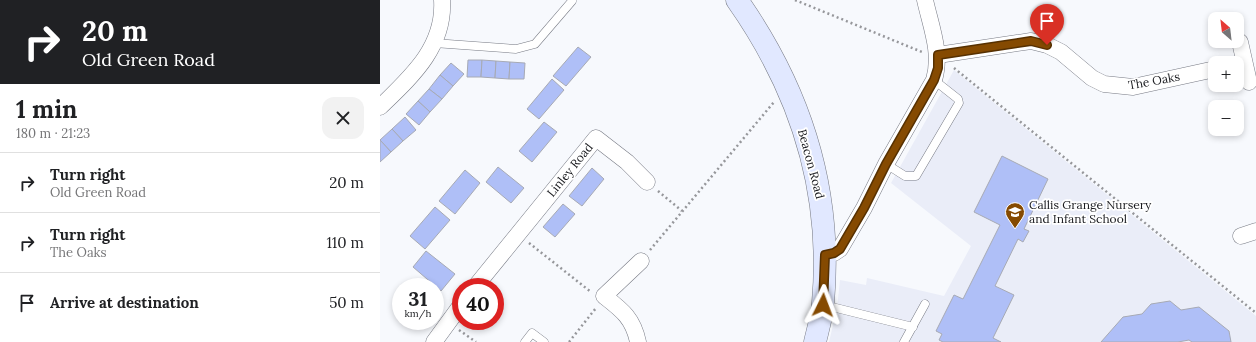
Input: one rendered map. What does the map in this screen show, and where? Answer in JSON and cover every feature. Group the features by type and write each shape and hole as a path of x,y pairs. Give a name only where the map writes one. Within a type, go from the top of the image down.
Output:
{"street":[{"path":"380,107 420,67 434,43 441,16 442,0"},
{"name":"Beacon Road","path":"737,0 758,31 787,86 805,137 818,182 825,226 825,255 823,305 815,342"},
{"path":"825,255 834,253 840,249 934,80 938,68 938,58 924,0"},
{"name":"The Oaks","path":"938,58 1031,41 1047,45 1062,52 1092,78 1116,86 1133,87 1208,70"},
{"path":"1244,70 1249,82"},
{"name":"Linley Road","path":"482,278 596,138 627,162 647,182"},
{"path":"638,342 630,320 623,310 603,298 640,261"},
{"path":"434,342 452,317"}],"lane":[{"path":"434,43 516,49 535,44 572,1"},
{"path":"886,164 905,176 916,176 959,103 958,99 934,80"},
{"path":"904,342 925,304"},
{"path":"823,305 913,327"},
{"path":"525,342 532,333 544,342"}],"path":[{"path":"795,0 938,58 956,69 1256,313"},
{"path":"640,261 787,86"},
{"path":"647,182 682,211"},
{"path":"517,234 603,298 569,342"}],"shaded area":[{"path":"954,70 1256,316 1256,342 829,342 837,308 840,280 866,285 867,278 944,296 971,246 891,183"}],"building":[{"path":"578,47 591,57 566,86 553,76"},
{"path":"468,60 482,60 481,77 467,77"},
{"path":"482,60 496,61 495,78 481,77"},
{"path":"496,61 510,62 509,79 495,78"},
{"path":"510,62 525,63 524,79 509,79"},
{"path":"451,63 464,74 453,86 440,75"},
{"path":"440,75 453,86 442,99 429,89"},
{"path":"552,79 564,90 539,119 527,109"},
{"path":"429,89 442,99 430,112 418,101"},
{"path":"418,101 430,112 419,125 406,114"},
{"path":"405,117 416,130 403,141 392,129"},
{"path":"544,122 557,132 532,162 519,151"},
{"path":"392,129 403,141 391,152 380,140"},
{"path":"380,140 391,152 380,162"},
{"path":"1002,156 1048,179 1024,229 1029,231 1023,242 1018,239 995,286 1014,295 993,338 1001,342 943,342 939,340 942,334 936,331 954,295 963,299 1000,225 974,212"},
{"path":"498,167 524,188 511,203 486,182"},
{"path":"592,168 604,179 582,206 569,196"},
{"path":"465,170 480,183 455,214 439,201"},
{"path":"563,204 575,214 555,237 543,227"},
{"path":"435,207 450,220 425,249 410,236"},
{"path":"426,251 455,274 444,287 444,278 426,278 413,267"},
{"path":"1170,301 1181,310 1199,307 1229,331 1231,342 1192,342 1189,340 1178,342 1101,342 1123,317 1142,314 1151,304"}],"place":[{"name":"Callis Grange Nursery and Infant School","path":"1015,229"}],"route":[{"path":"823,305 825,255 834,253 840,249 864,208 886,164 934,80 938,68 938,55 1031,41 1047,45"}]}
